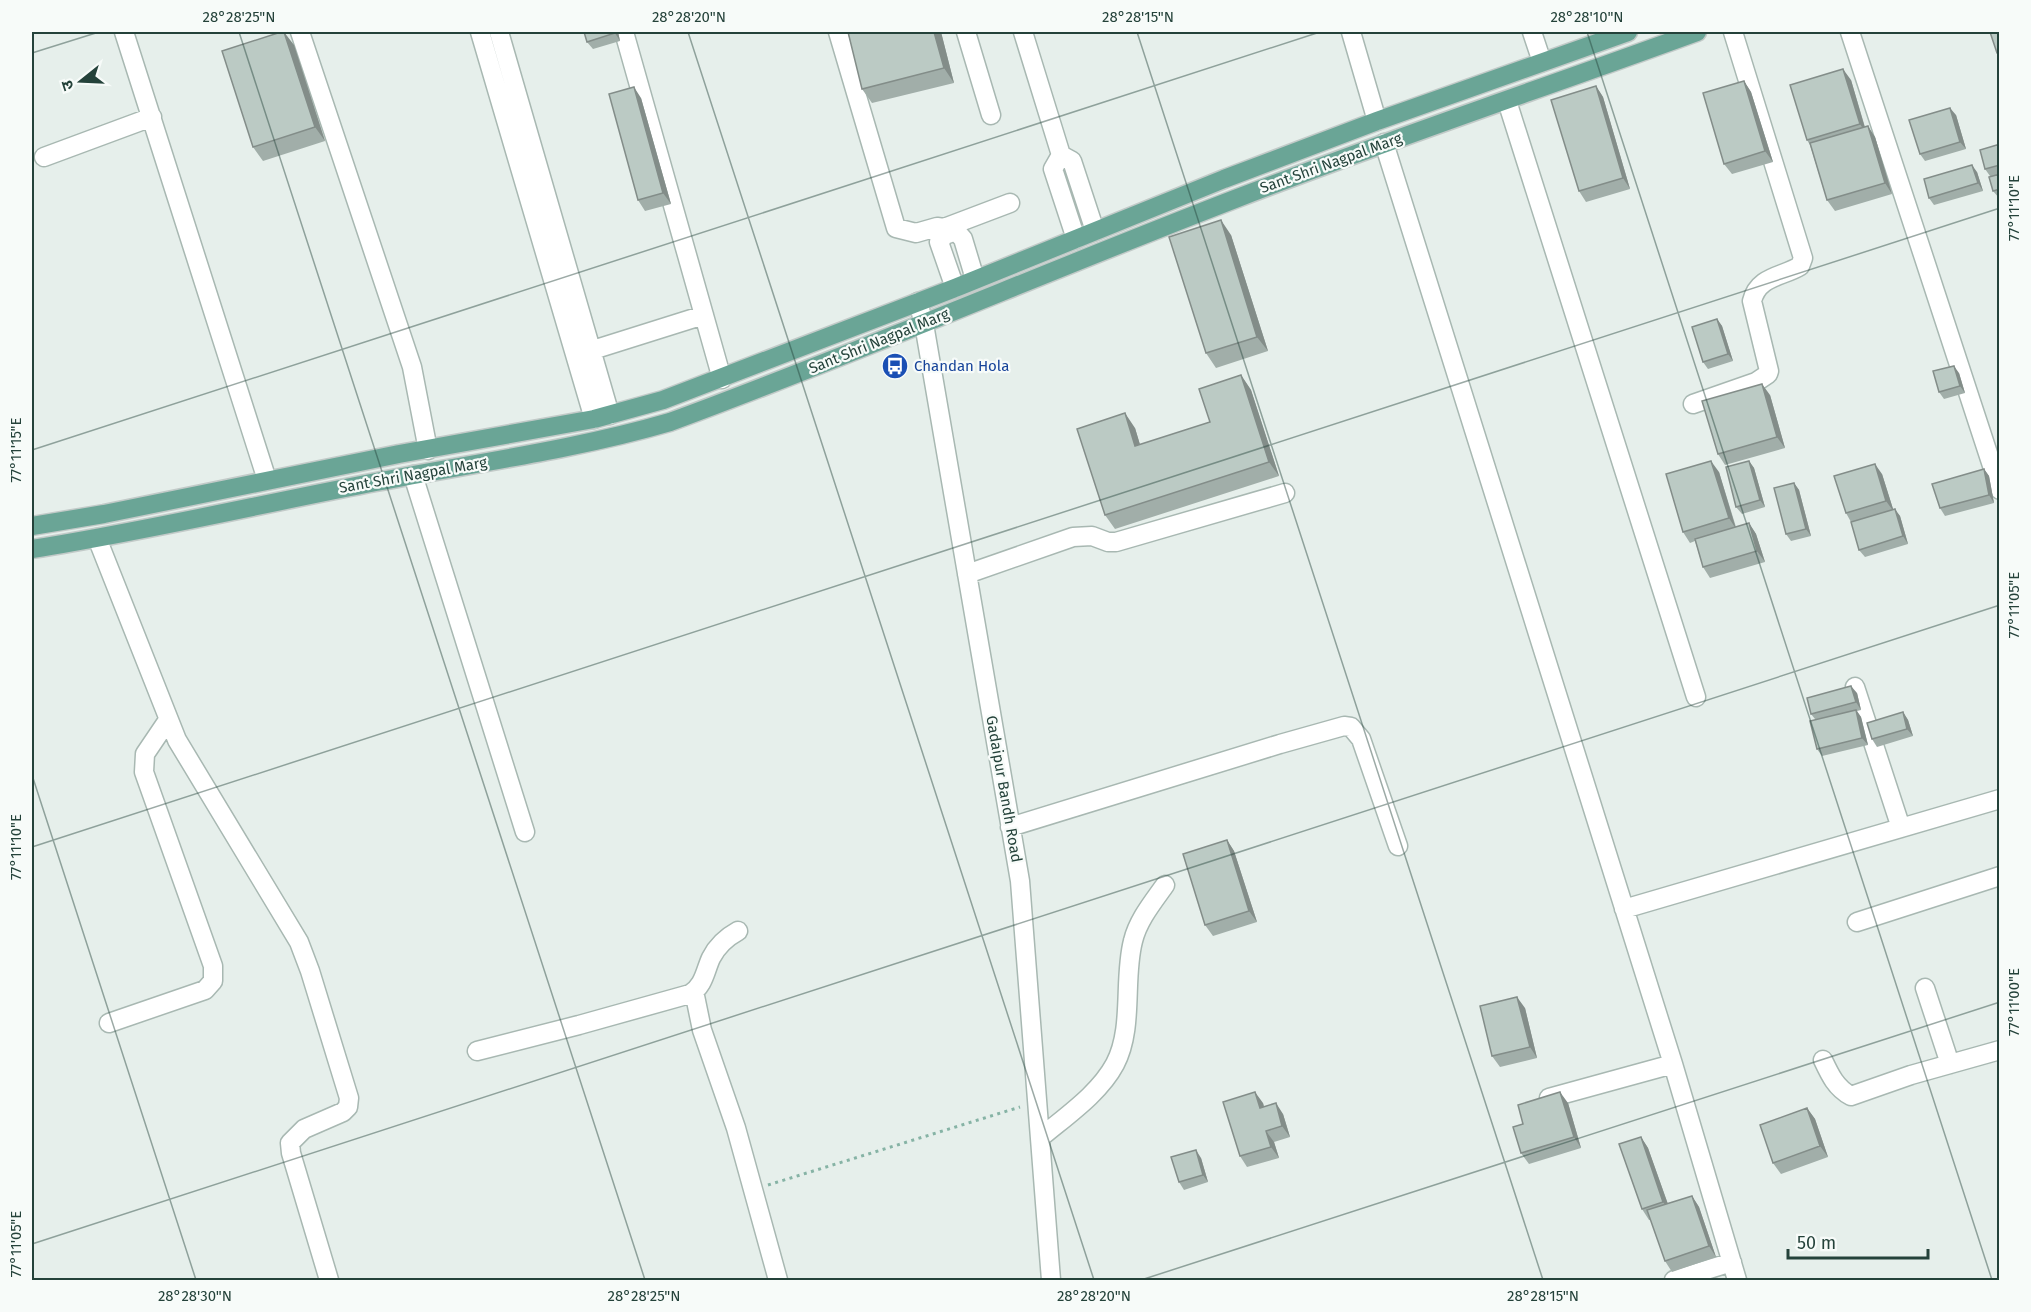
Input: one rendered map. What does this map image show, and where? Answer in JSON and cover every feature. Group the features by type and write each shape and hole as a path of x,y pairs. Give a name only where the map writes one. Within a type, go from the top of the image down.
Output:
{"main road":[{"name":"Sant Shri Nagpal Marg","path":"32,526 602,417 663,400 955,288 1224,179 1377,121 1628,32"},
{"name":"Sant Shri Nagpal Marg","path":"32,549 601,440 653,427 924,324 1233,200 1384,143 1697,32"}],"street":[{"path":"124,32 267,480"},
{"path":"300,32 412,368 428,450"},
{"path":"480,32 584,353"},
{"path":"499,32 602,417"},
{"path":"624,32 722,379"},
{"path":"838,32 896,228 916,233 937,227 945,231 956,231 963,239 975,279"},
{"path":"966,32 991,115"},
{"path":"1023,32 1061,155 1072,161 1095,231"},
{"path":"1352,32 1377,121"},
{"path":"1533,32 1542,62"},
{"path":"1693,404 1756,382 1768,375 1769,371 1752,301 1754,294 1757,287 1771,278 1800,266 1803,258 1732,32"},
{"path":"1850,32 2000,490"},
{"path":"1507,101 1696,697"},
{"path":"44,156 152,117"},
{"path":"1384,143 1624,909 1737,1281"},
{"path":"1061,155 1053,169 1076,239"},
{"path":"955,288 939,242 945,231 1010,203"},
{"name":"Gadaipur Bandh Road","path":"918,302 924,324 1020,881 1051,1281"},
{"path":"584,353 704,315"},
{"path":"413,475 525,832"},
{"path":"967,574 1065,539 1092,536 1108,542 1116,542 1285,493"},
{"path":"97,538 177,740 299,942 310,971 349,1098 348,1107 343,1112 304,1129 290,1143 291,1154 329,1281"},
{"path":"1855,687 1901,828"},
{"path":"109,1023 205,990 213,981 213,966 144,772 145,754 168,720"},
{"path":"1010,827 1344,726 1351,727 1361,739 1398,846"},
{"path":"1624,909 2000,799"},
{"path":"1857,922 2000,876"},
{"path":"1040,1138 1097,1089 1116,1063 1123,1045 1133,941 1148,910 1165,885"},
{"path":"477,1051 579,1025 694,991 701,983 715,951 728,936 738,931"},
{"path":"1925,988 1950,1064"},
{"path":"694,991 702,1030 736,1128 778,1281"},
{"path":"1823,1060 1840,1090 1851,1096 1911,1075 2000,1050"},
{"path":"1549,1098 1672,1064"},
{"path":"1674,1281 1732,1262"}],"path":[{"path":"752,1190 1037,1102"}],"building":[{"path":"284,32 315,127 253,147 222,51"},
{"path":"584,32 615,32 615,33 587,42"},
{"path":"848,32 934,32 944,68 862,89"},
{"path":"1990,32 2000,32 2000,53 1997,53"},
{"path":"1843,69 1860,124 1807,140 1790,85"},
{"path":"1744,81 1765,151 1724,164 1703,93"},
{"path":"1596,86 1623,178 1579,191 1551,100"},
{"path":"634,87 663,193 638,200 609,94"},
{"path":"1950,108 1960,142 1920,154 1909,120"},
{"path":"1868,126 1885,183 1827,200 1810,143"},
{"path":"2000,144 2000,165 1985,169 1980,150"},
{"path":"1972,165 1978,183 1929,198 1924,179"},
{"path":"2000,174 2000,189 1993,191 1989,177"},
{"path":"1221,220 1257,337 1206,353 1169,237"},
{"path":"1717,319 1728,354 1703,362 1692,327"},
{"path":"1954,366 1960,386 1939,392 1933,371"},
{"path":"1241,375 1269,462 1105,515 1077,429 1125,413 1135,446 1210,422 1199,389"},
{"path":"1762,384 1777,437 1718,454 1702,401"},
{"path":"1711,461 1729,518 1683,532 1666,474"},
{"path":"1749,461 1760,500 1736,507 1726,467"},
{"path":"1875,464 1886,501 1846,513 1834,476"},
{"path":"1984,469 1989,495 1940,508 1932,484"},
{"path":"1794,483 1806,529 1786,534 1774,488"},
{"path":"1895,509 1903,536 1859,550 1851,522"},
{"path":"1749,523 1757,551 1703,567 1695,539"},
{"path":"1851,686 1856,702 1811,714 1807,698"},
{"path":"1856,710 1862,738 1817,749 1810,721"},
{"path":"1903,712 1907,729 1872,739 1867,723"},
{"path":"1227,840 1249,911 1205,925 1183,854"},
{"path":"1517,997 1530,1047 1492,1056 1480,1006"},
{"path":"1255,1092 1260,1108 1276,1103 1282,1126 1266,1131 1271,1147 1240,1156 1223,1102"},
{"path":"1560,1092 1574,1137 1521,1153 1513,1127 1523,1124 1518,1105"},
{"path":"1807,1108 1820,1146 1773,1163 1760,1125"},
{"path":"1641,1137 1663,1202 1642,1209 1619,1144"},
{"path":"1196,1150 1203,1175 1179,1182 1171,1157"},
{"path":"1692,1196 1709,1246 1665,1261 1647,1210"}],"place":[{"name":"Chandan Hola","path":"895,366"}]}
